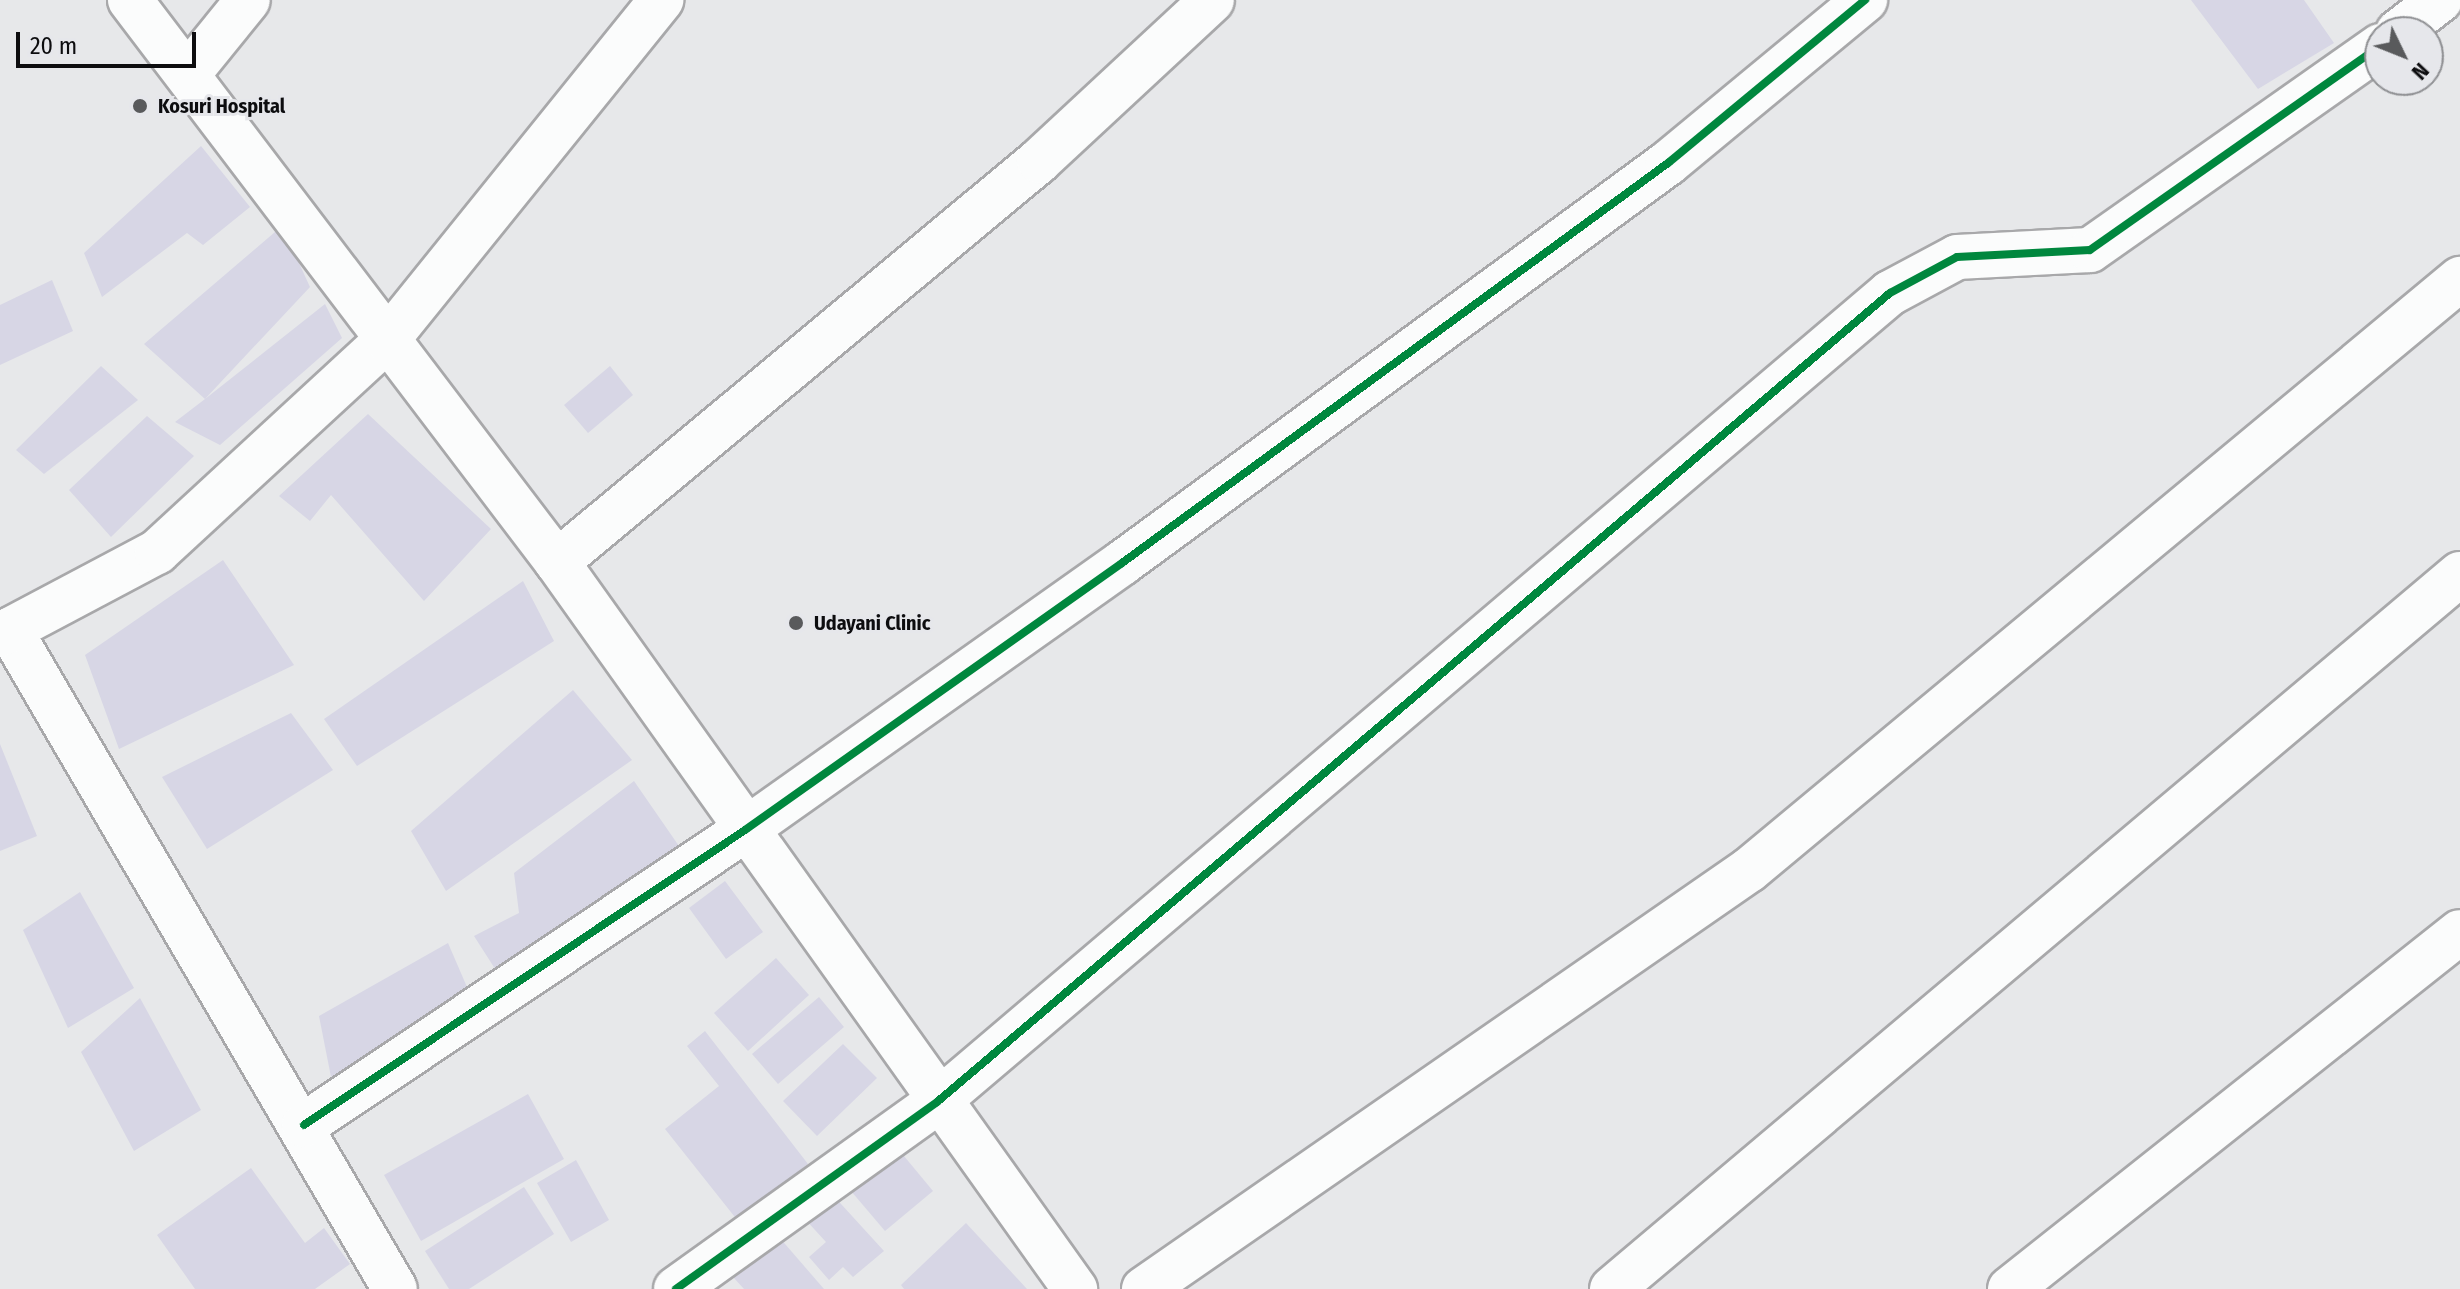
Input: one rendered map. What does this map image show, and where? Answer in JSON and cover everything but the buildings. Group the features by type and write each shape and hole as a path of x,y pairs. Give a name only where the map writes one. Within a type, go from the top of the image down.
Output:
{"street":[{"path":"130,0 557,562 937,1102 1075,1289"},
{"path":"188,74 248,0"},
{"path":"395,1289 304,1125 5,632 157,552 387,340 661,0"},
{"path":"557,562 1039,161 1212,0"},
{"path":"304,1125 745,830 1656,172 1865,0"},
{"path":"2419,16 2440,0"},
{"path":"676,1289 937,1102 1890,293 1957,257 2090,250 2364,57"},
{"path":"1144,1289 1749,870 2460,279"},
{"path":"1612,1289 2460,574"},
{"path":"2010,1289 2460,932"}],"cycle path":[{"path":"304,1125 745,830 1122,563 1668,163 1865,0"},
{"path":"676,1289 937,1102 1890,293 1957,257 2090,250 2364,57"}],"place":[{"name":"Kosuri Hospital","path":"140,106"},
{"name":"Udayani Clinic","path":"796,623"}]}
